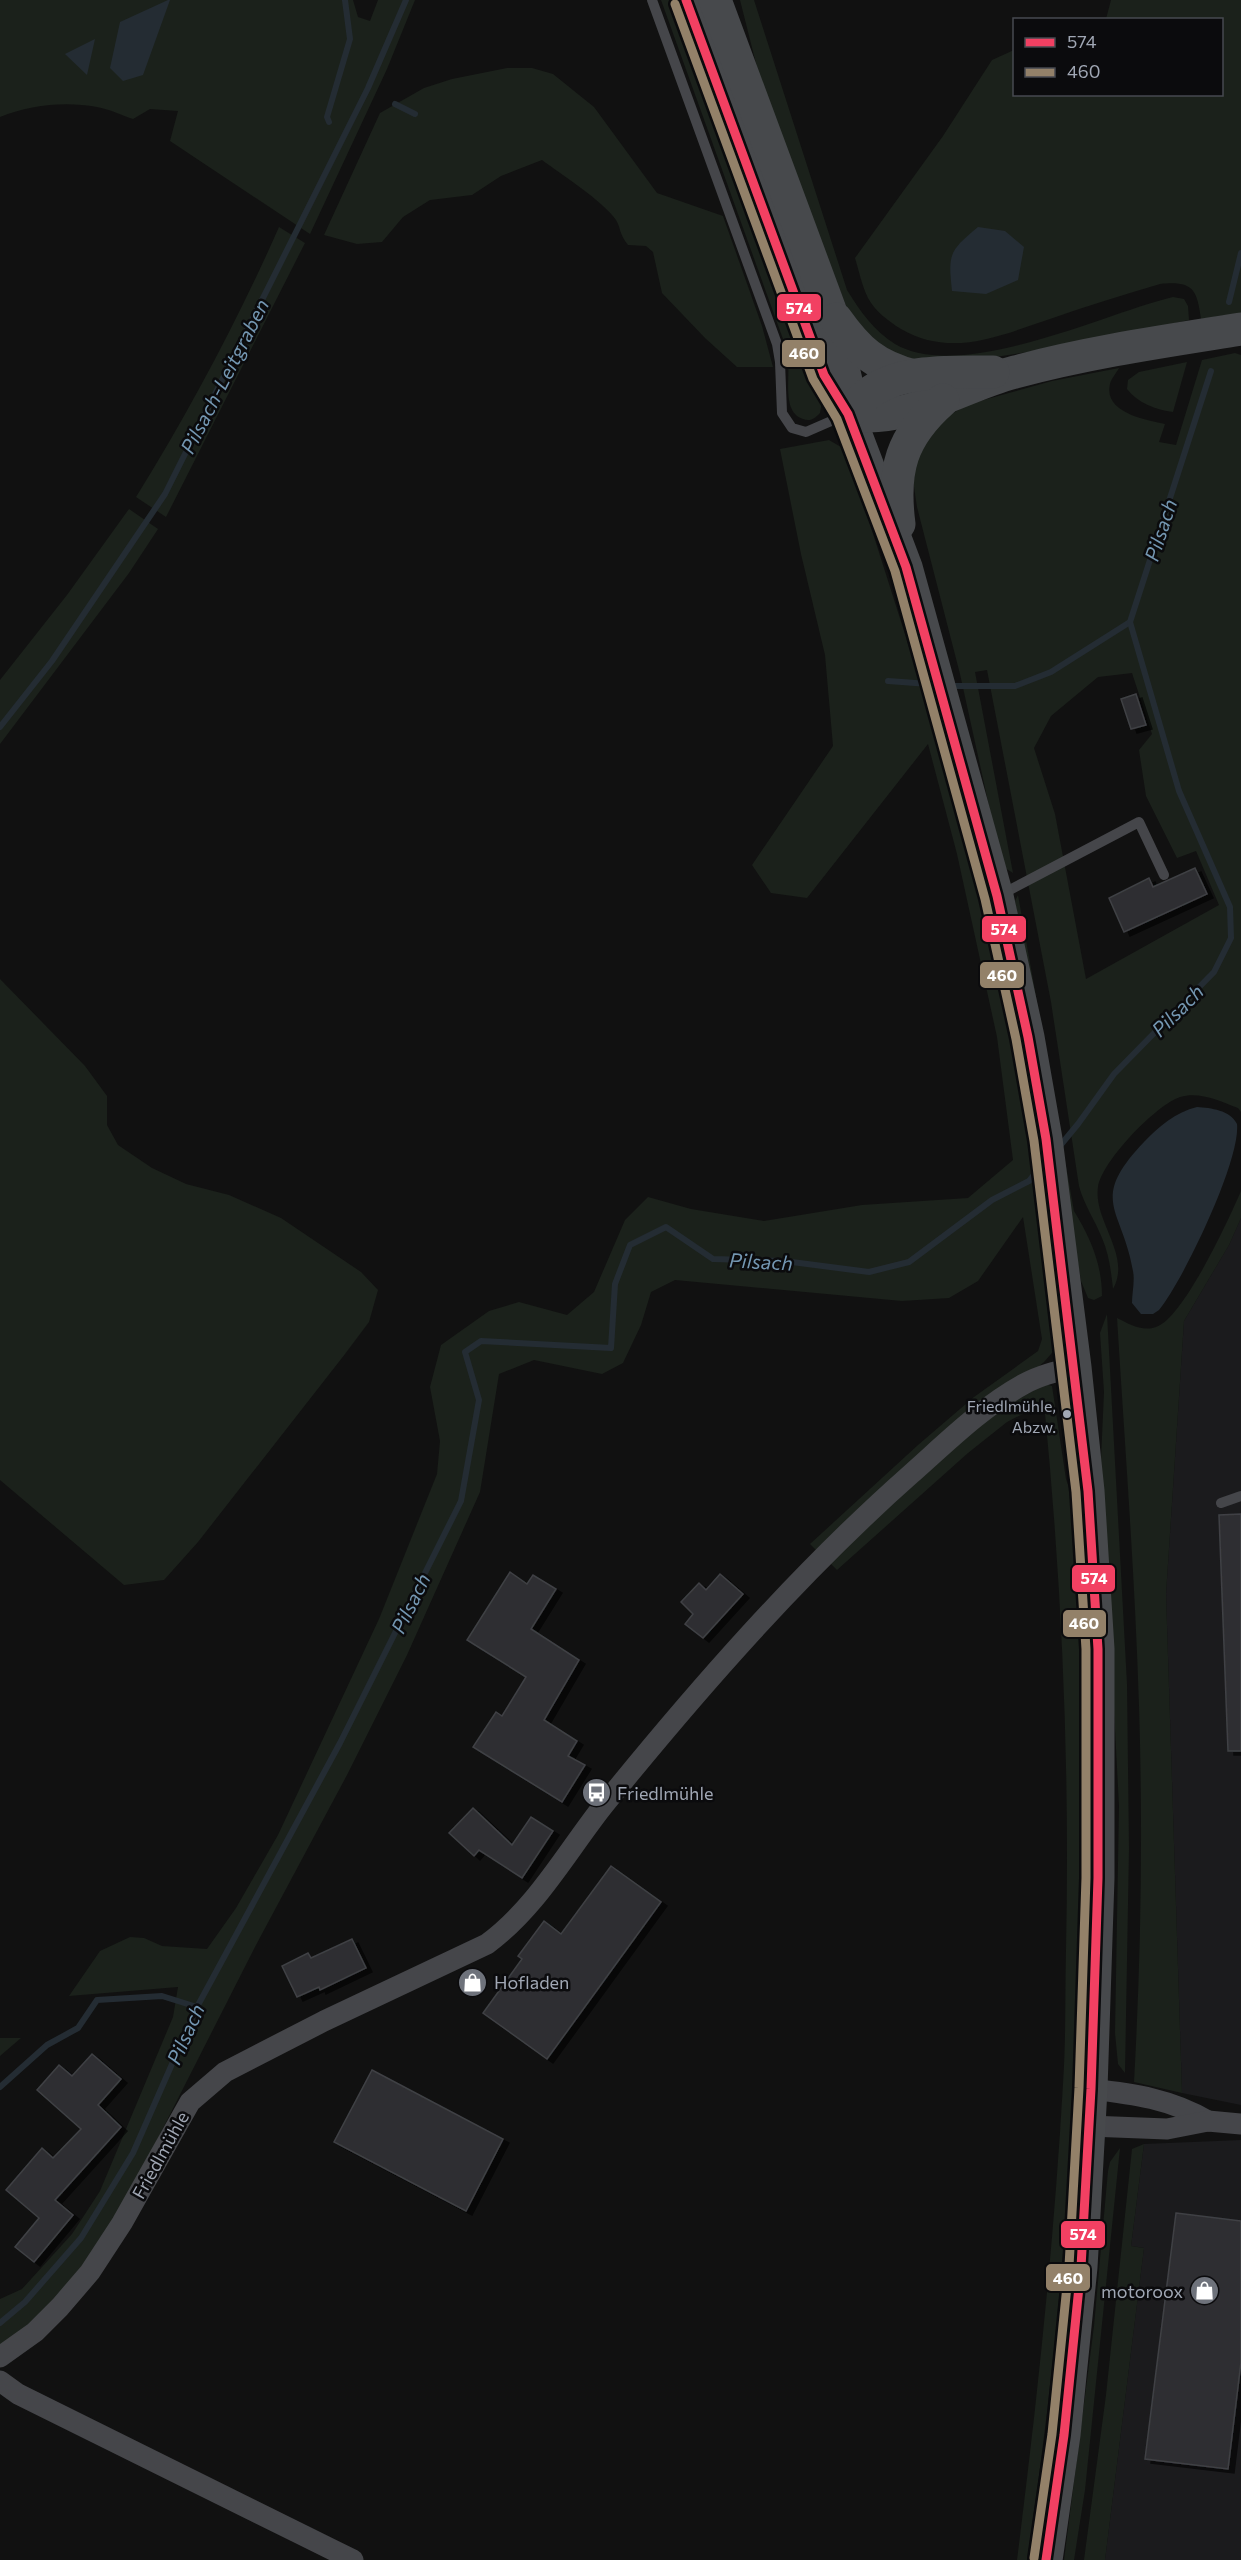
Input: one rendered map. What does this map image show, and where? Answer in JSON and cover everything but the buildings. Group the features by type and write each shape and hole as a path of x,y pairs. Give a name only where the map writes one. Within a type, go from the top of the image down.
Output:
{"main road":[{"path":"686,0 825,375 848,414 906,567 997,896 1028,1037 1046,1139 1075,1367 1093,1558 1098,1649 1098,1878 1089,2126 1073,2356 1046,2560"},
{"path":"715,0 830,310 849,387 848,414"},
{"path":"830,310 850,339 868,356 884,366 914,376"},
{"path":"848,414 875,417 943,400 1013,372 1122,349 1241,329"},
{"path":"848,414 872,391 887,383 914,376 968,372 1013,372"},
{"path":"906,567 897,496 900,459 919,424 943,400"}],"street":[{"name":"Friedlmühle","path":"0,2357 35,2332 60,2307 90,2271 122,2223 190,2102 225,2072 324,2021 487,1944 506,1930 538,1893 663,1733 819,1559 910,1475 991,1406 1037,1377 1075,1367"},
{"path":"1091,2090 1156,2098 1175,2104 1208,2121"},
{"path":"1089,2126 1167,2129 1208,2121 1241,2124"},
{"path":"0,2381 18,2394 353,2560"}],"lane":[{"path":"652,0 777,344 782,413 792,428 806,432 848,414"},
{"path":"997,896 1139,822 1164,875"},
{"path":"1221,1503 1241,1496"}],"shaded area":[{"path":"0,0 353,0 358,17 370,21 378,0 415,0 387,69 310,234 170,141 178,111 150,109 133,119 97,107 60,104 35,107 0,117"},
{"path":"170,0 143,75 123,81 110,68 120,22"},
{"path":"661,0 676,0 822,401 820,413 811,420 803,419 792,410 788,395 788,360 783,339"},
{"path":"740,0 754,0 847,290 868,320 887,339 923,354 957,356 994,351 1072,330 1173,297 1184,299 1188,306 1189,320 1080,344 976,360 921,365 886,350 852,321 765,99"},
{"path":"1111,0 1241,0 1241,313 1201,319 1195,294 1191,289 1171,283 1160,284 1012,332 975,341 938,342 920,338 896,326 871,303 855,258 943,136 992,60 1013,50 1013,96 1223,96 1223,18 1106,18"},
{"path":"95,39 87,75 65,54"},
{"path":"507,68 532,68 553,74 594,107 657,193 723,216 762,326 773,367 737,367 705,338 662,293 653,252 646,246 628,245 610,213 542,160 501,176 472,195 430,200 403,217 382,242 357,244 324,235 380,113 424,88 452,79"},
{"path":"279,227 305,243 166,517 136,497 212,364"},
{"path":"978,227 1005,231 1024,247 1018,280 986,294 952,291 950,269 953,254 961,242"},
{"path":"1235,353 1241,355 1241,1112 1238,1108 1209,1098 1195,1095 1180,1097 1145,1122 1119,1149 1109,1163 1098,1187 1101,1212 1118,1264 1118,1276 1113,1289 1104,1244 1079,1186 1051,1002 987,670 975,672 1013,873 1005,868 1000,856 960,674 917,507 913,480 915,458 937,422 969,404 1052,381 1119,368 1110,384 1113,402 1128,413 1165,424 1159,442 1176,445 1202,360","holes":["1132,673 1152,734 1139,750 1146,796 1177,858 1196,851 1219,905 1086,979 1055,814 1034,748 1051,716 1098,677"]},
{"path":"1187,362 1173,412 1148,405 1127,389 1128,380 1139,372"},
{"path":"829,440 841,447 869,521 960,807 1024,1093 1058,1346 1044,1362 817,1551 810,1544 918,1445 974,1397 1038,1351 1042,1339 1023,1217 978,1281 949,1298 902,1301 675,1280 651,1292 641,1325 623,1363 602,1374 534,1360 499,1374 480,1492 407,1655 347,1775 256,1945 130,2193 103,2239 67,2286 31,2324 0,2346 0,2299 22,2289 72,2234 100,2191 173,2017 178,1987 69,1996 100,1951 130,1937 144,1938 162,1946 207,1949 236,1908 278,1835 379,1619 437,1474 440,1441 430,1387 441,1345 489,1311 519,1302 567,1315 594,1292 625,1220 648,1197 691,1209 764,1221 862,1205 968,1198 1013,1160 997,1037 957,854 928,744 807,898 771,893 752,865 833,746 825,655 801,554 780,449"},
{"path":"129,509 158,529 129,573 0,744 0,680 67,595"},
{"path":"1018,895 1074,1211 1090,1241 1100,1273 1102,1296 1094,1300 1088,1298 1081,1281 1015,901"},
{"path":"0,979 85,1066 107,1096 107,1125 118,1145 152,1168 186,1184 229,1195 281,1218 361,1272 378,1290 369,1322 198,1542 164,1580 124,1585 0,1480"},
{"path":"1197,1107 1225,1113 1237,1124 1236,1141 1230,1164 1208,1220 1182,1274 1159,1310 1153,1314 1141,1314 1132,1303 1133,1271 1113,1205 1113,1192 1117,1178 1127,1162 1149,1136 1175,1116"},
{"path":"1241,1191 1241,1218 1229,1245 1184,1321 1166,1594 1182,2093 1134,2082 1141,1894 1139,1706 1130,1512 1117,1318 1146,1329 1156,1327 1167,1320 1192,1288"},
{"path":"1241,1218 1241,2105 1182,2093 1166,1594 1184,1321 1229,1245"},
{"path":"1107,1314 1127,1684 1129,1848 1125,2073 1118,2064 1115,2033 1119,1806 1101,1459 1104,1392 1100,1333"},
{"path":"1045,1384 1052,1386 1066,1479 1076,1508 1082,1772 1081,1904 1070,2167 1059,2299 1045,2430 1027,2560 1017,2560 1050,2263 1065,2034 1066,1744 1056,1540 1044,1403 1007,1422 968,1453 837,1570 829,1562 992,1414"},
{"path":"0,2038 21,2038 0,2056"},
{"path":"1241,2140 1241,2560 1105,2560 1144,2248 1131,2246 1144,2144"},
{"path":"1144,2144 1131,2246 1144,2248 1105,2560 1084,2560 1106,2395 1132,2149"},
{"path":"1120,2148 1085,2490 1074,2560 1064,2560 1094,2326 1108,2171 1110,2162"}],"waterway":[{"path":"329,122 327,117 350,39 345,0"},
{"name":"Pilsach-Leitgraben","path":"0,727 52,661 165,494 368,88 406,0"},
{"path":"395,104 415,114"},
{"name":"Pilsach","path":"1229,302 1241,253"},
{"name":"Pilsach","path":"1059,1147 1114,1074 1214,972 1231,938 1230,907 1179,791 1130,622 1211,371"},
{"path":"948,686 1015,686 1051,672 1130,622"},
{"path":"888,681 929,684"},
{"name":"Pilsach","path":"0,2323 25,2302 81,2238 133,2153 197,2007 340,1743 461,1501 479,1400 465,1352 481,1341 611,1348 615,1284 630,1245 666,1227 713,1259 784,1261 869,1272 909,1262 992,1200 1029,1181 1038,1170"},
{"path":"0,2087 47,2045 78,2028 97,2000 162,1996 197,2007"}],"transit line":[{"name":"574","path":"686,0 824,375 848,414 906,567 997,896 1028,1037 1046,1139 1088,1491 1098,1649 1098,1878 1091,2089 1081,2267 1064,2435 1046,2560"},
{"name":"460","path":"675,4 813,379 837,419 895,571 985,899 1016,1039 1034,1141 1076,1492 1086,1649 1086,1878 1079,2088 1069,2266 1052,2434 1034,2558"}],"place":[{"name":"Friedlmühle, Abzw.","path":"1067,1414"},
{"name":"Friedlmühle","path":"596,1793"},
{"name":"Hofladen","path":"473,1982"},
{"name":"motoroox","path":"1204,2291"}]}
